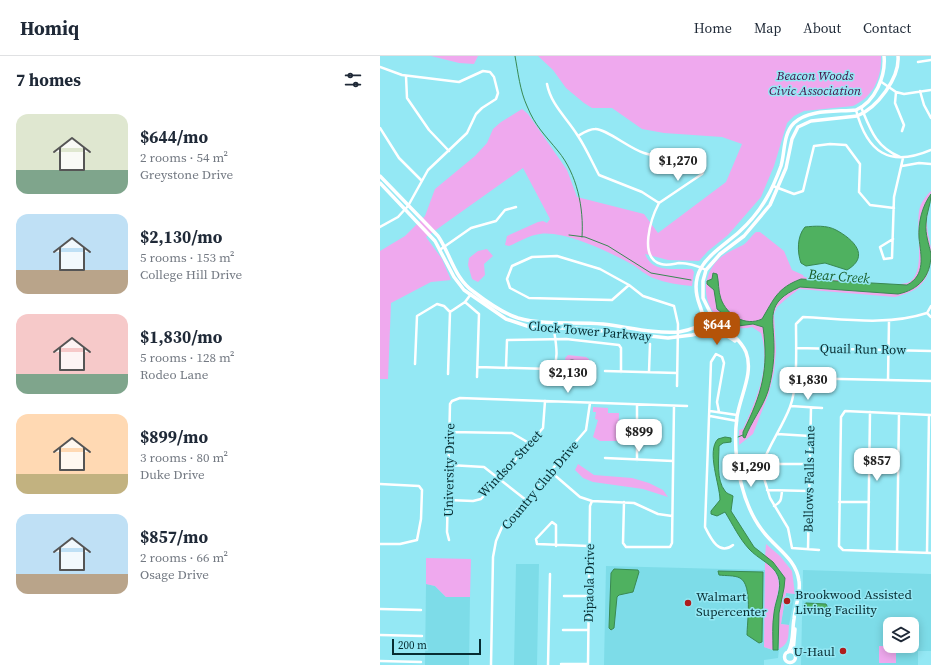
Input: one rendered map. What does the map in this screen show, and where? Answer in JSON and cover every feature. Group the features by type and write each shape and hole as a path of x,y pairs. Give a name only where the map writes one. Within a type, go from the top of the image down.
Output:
{"street":[{"path":"741,344 707,322 697,299 697,280 701,268 708,257 740,232 754,216 773,186 781,166 786,137 793,123 800,118 809,115 856,110 861,107 872,97 880,82 884,69 884,56"},
{"path":"794,618 795,642 793,652 795,657 793,663 788,663 784,657 792,644 794,618 800,593 799,580 796,568 790,558 762,530 748,504 738,473 736,420 748,375 748,362 741,344 713,318 703,298 703,282 706,270 720,254 744,236 759,220 770,205 779,188 786,168 792,139 798,127 810,121 857,116 864,113 872,106 898,71 898,56"},
{"path":"918,62 931,60"},
{"path":"380,67 406,76 459,82 483,71 490,72 494,77 498,93 496,99 476,114 467,133 428,170 421,180 408,206 398,217 380,227"},
{"path":"406,76 407,98 429,130 449,151"},
{"path":"880,82 896,92 904,94 931,90"},
{"path":"547,84 549,93 578,136 599,175 642,192 659,203"},
{"path":"920,91 924,105 931,118"},
{"path":"896,92 895,103 904,125 902,131"},
{"path":"861,107 880,145 887,152 903,158"},
{"path":"856,110 866,137 877,150 894,158 920,155 931,150"},
{"path":"380,128 399,158 421,180"},
{"path":"578,136 593,129 600,129 622,144 643,153 661,157 694,156 700,158 704,163 702,174 659,203 653,214 648,245 650,257 654,261 663,265 683,263 706,270"},
{"path":"773,186 794,194 803,191 814,146 830,144 846,145 860,164 859,192 870,205 894,208"},
{"path":"893,238 880,247 884,259 892,258 893,238 894,208 894,197 903,158"},
{"path":"902,166 919,163 931,164"},
{"name":"Clock Tower Parkway","path":"380,176 438,236 446,247 456,272 462,282 473,292 508,314 534,321 553,323 578,322 678,332 690,330 713,318"},
{"name":"Clock Tower Parkway","path":"380,183 435,241 441,249 457,281 470,296 506,319 530,327 583,329 657,337 678,337 696,334 716,322"},
{"path":"441,249 446,247 471,228 496,221 505,210 516,207"},
{"path":"754,216 759,220"},
{"path":"629,285 612,300 529,298 510,288 507,279 512,266 532,258 557,256 600,269 629,285 643,296 674,306 678,324 677,386"},
{"path":"450,312 465,302 473,292"},
{"path":"465,302 479,314 477,377"},
{"path":"415,364 417,316 437,304 444,306 450,312 448,374"},
{"path":"819,550 792,548 788,528 774,506 767,490 761,468 767,451 791,406 795,378 796,324 803,318 889,321 908,320 927,313 931,306"},
{"path":"927,313 931,317"},
{"path":"888,380 889,321"},
{"path":"478,367 550,369 554,367 557,364 557,355 553,323"},
{"path":"506,368 507,340 581,340 619,345 621,348 620,372"},
{"path":"649,372 650,344"},
{"name":"Quail Run Row","path":"796,348 931,351"},
{"path":"719,412 717,402 724,362 722,357 716,354 711,362 705,527 715,546 719,548 730,547 733,545"},
{"path":"605,371 677,373"},
{"path":"795,378 931,381"},
{"name":"University Drive","path":"449,540 447,532 449,432 450,404 452,401 460,398 545,400"},
{"path":"545,400 687,406"},
{"name":"Windsor Street","path":"448,500 473,501 481,499 543,428 545,400"},
{"name":"Country Club Drive","path":"491,665 493,556 496,541 502,527 586,430 590,403"},
{"path":"637,404 637,460"},
{"path":"624,502 623,542 626,547 666,548 672,543 674,406"},
{"path":"791,406 822,408"},
{"name":"Bellows Falls Lane","path":"808,549 811,408"},
{"path":"710,411 737,415"},
{"path":"927,553 930,415 845,411 842,413 841,417 839,546 842,550 897,552 927,553 931,553"},
{"path":"868,551 870,412"},
{"path":"897,552 899,414"},
{"path":"710,416 736,420"},
{"path":"449,432 512,434 529,443"},
{"path":"777,434 810,436"},
{"path":"605,458 673,461"},
{"path":"770,467 772,464 810,464"},
{"path":"449,465 484,467 500,478 526,500"},
{"path":"738,473 761,468"},
{"path":"551,472 580,497 592,501 634,503 658,514 672,516"},
{"path":"380,484 419,486 422,490 421,519 418,540 400,544 380,544"},
{"path":"767,490 809,491"},
{"path":"774,506 779,504 782,491"},
{"name":"Dipaola Drive","path":"588,664 589,596 587,570 590,506 592,501"},
{"path":"839,502 869,502"},
{"path":"556,546 556,525 552,522 536,542 540,545 556,546 589,546"},
{"path":"548,665 550,574"},
{"path":"564,596 589,596"},
{"path":"380,609 421,610"},
{"path":"563,630 588,630"},
{"path":"380,635 422,636"},
{"path":"788,652 793,652"},
{"path":"380,661 420,662"},
{"path":"561,664 588,664"}],"shaded area":[{"path":"931,194 926,228 931,254 929,269 926,276 917,286 898,294 800,287 781,299 776,305 773,319 774,359 768,391 745,438 743,437 743,432 755,405 762,381 765,356 763,327 753,324 738,326 717,309 714,290 707,284 707,281 712,279 713,273 717,274 720,296 724,305 737,318 749,322 762,319 773,300 781,290 793,282 801,279 907,285 913,281 920,270 921,258 919,226 923,209"},
{"path":"805,227 829,227 848,238 857,248 859,254 854,265 847,270 825,263 806,266 801,263 798,244 800,235"},
{"path":"572,360 579,362 581,369 579,376 572,378 565,376 563,369 565,362"},
{"path":"725,437 731,438 731,442 723,443 719,446 719,475 722,486 726,492 733,496 731,511 754,547 773,562 785,578 779,613 778,650 773,650 773,618 780,585 778,576 773,568 745,545 725,512 717,516 711,514 711,511 720,500 714,468 713,451 718,439"},
{"path":"516,564 539,564 537,665 514,665"},
{"path":"606,566 765,570 764,647 772,650 779,649 778,658 764,660 764,665 604,665"},
{"path":"614,569 638,570 639,572 633,592 619,595 617,597 614,628 611,630 609,628 611,573"},
{"path":"803,570 931,574 931,651 919,651 919,617 883,617 883,653 918,653 918,665 801,665"},
{"path":"718,571 763,572 762,642 759,643 747,635 748,596 747,588 744,582 738,577 719,575"},
{"path":"426,584 435,586 446,597 470,597 469,665 425,665"},
{"path":"786,593 795,594 789,625 781,624"},
{"path":"806,603 826,604 828,608 827,611 823,613 804,611 803,605"}],"green space":[{"path":"431,56 478,56 474,64 459,63"},
{"name":"Beacon Woods Civic Association","path":"538,56 881,56 881,64 875,86 860,102 853,106 804,111 794,116 787,123 774,166 761,197 728,235 708,251 699,261 668,260 645,254 653,265 665,269 692,269 694,272 692,286 672,284 653,278 633,265 613,255 562,235 540,234 528,237 509,246 505,245 507,236 538,222 543,221 547,223 550,219 523,168 426,237 442,259 451,280 431,282 391,303 388,379 380,379 380,251 405,236 425,216 435,189 475,156 487,143 493,129 501,122 522,109 528,114 567,170 577,197 644,214 658,233 726,182 742,144 722,137 664,133 642,129 612,108 592,108 566,88 553,70"},
{"path":"931,191 927,231 931,249 931,259 927,276 919,287 895,297 799,289 777,307 774,314 776,351 774,372 769,393 753,434 739,445 739,430 743,429 761,382 764,346 761,333 752,327 740,328 729,325 719,319 712,311 706,289 708,277 716,262 726,254 745,244 756,232 760,232 784,251 792,270 803,275 804,277 894,285 907,283 913,279 917,271 919,261 918,226 920,207"},
{"path":"487,249 493,256 484,264 485,275 478,282 472,279 468,265 469,258 478,251"},
{"path":"568,355 586,357 589,359 586,384 570,383 570,380 579,376 581,365 569,360 566,362 565,358"},
{"path":"593,407 608,408 608,413 619,413 618,441 600,441 593,437 598,420 595,419 596,412 593,412"},
{"path":"578,464 594,475 632,478 649,483 663,490 668,497 643,489 593,482 583,478 575,470"},
{"path":"766,544 780,556 792,571 795,594 786,593 781,624 789,625 788,636 787,642 779,649 779,614 784,582 780,570 765,557"},
{"path":"426,558 471,559 470,597 446,597 435,586 426,584"},
{"path":"765,562 776,573 779,585 773,617 773,650 764,647"},
{"path":"879,646 883,646 883,653 896,653 896,663 879,663"}],"waterway":[{"path":"515,56 521,88 530,113 541,130 565,160 570,170 578,192 580,203 582,215 582,237"},
{"path":"569,235 585,237 608,246 651,273 691,280"},
{"name":"Bear Creek","path":"738,437 743,435"}],"place":[{"name":"Brookwood Assisted Living Facility","path":"787,601"},
{"name":"Walmart Supercenter","path":"688,603"},
{"name":"U-Haul","path":"843,651"}]}
